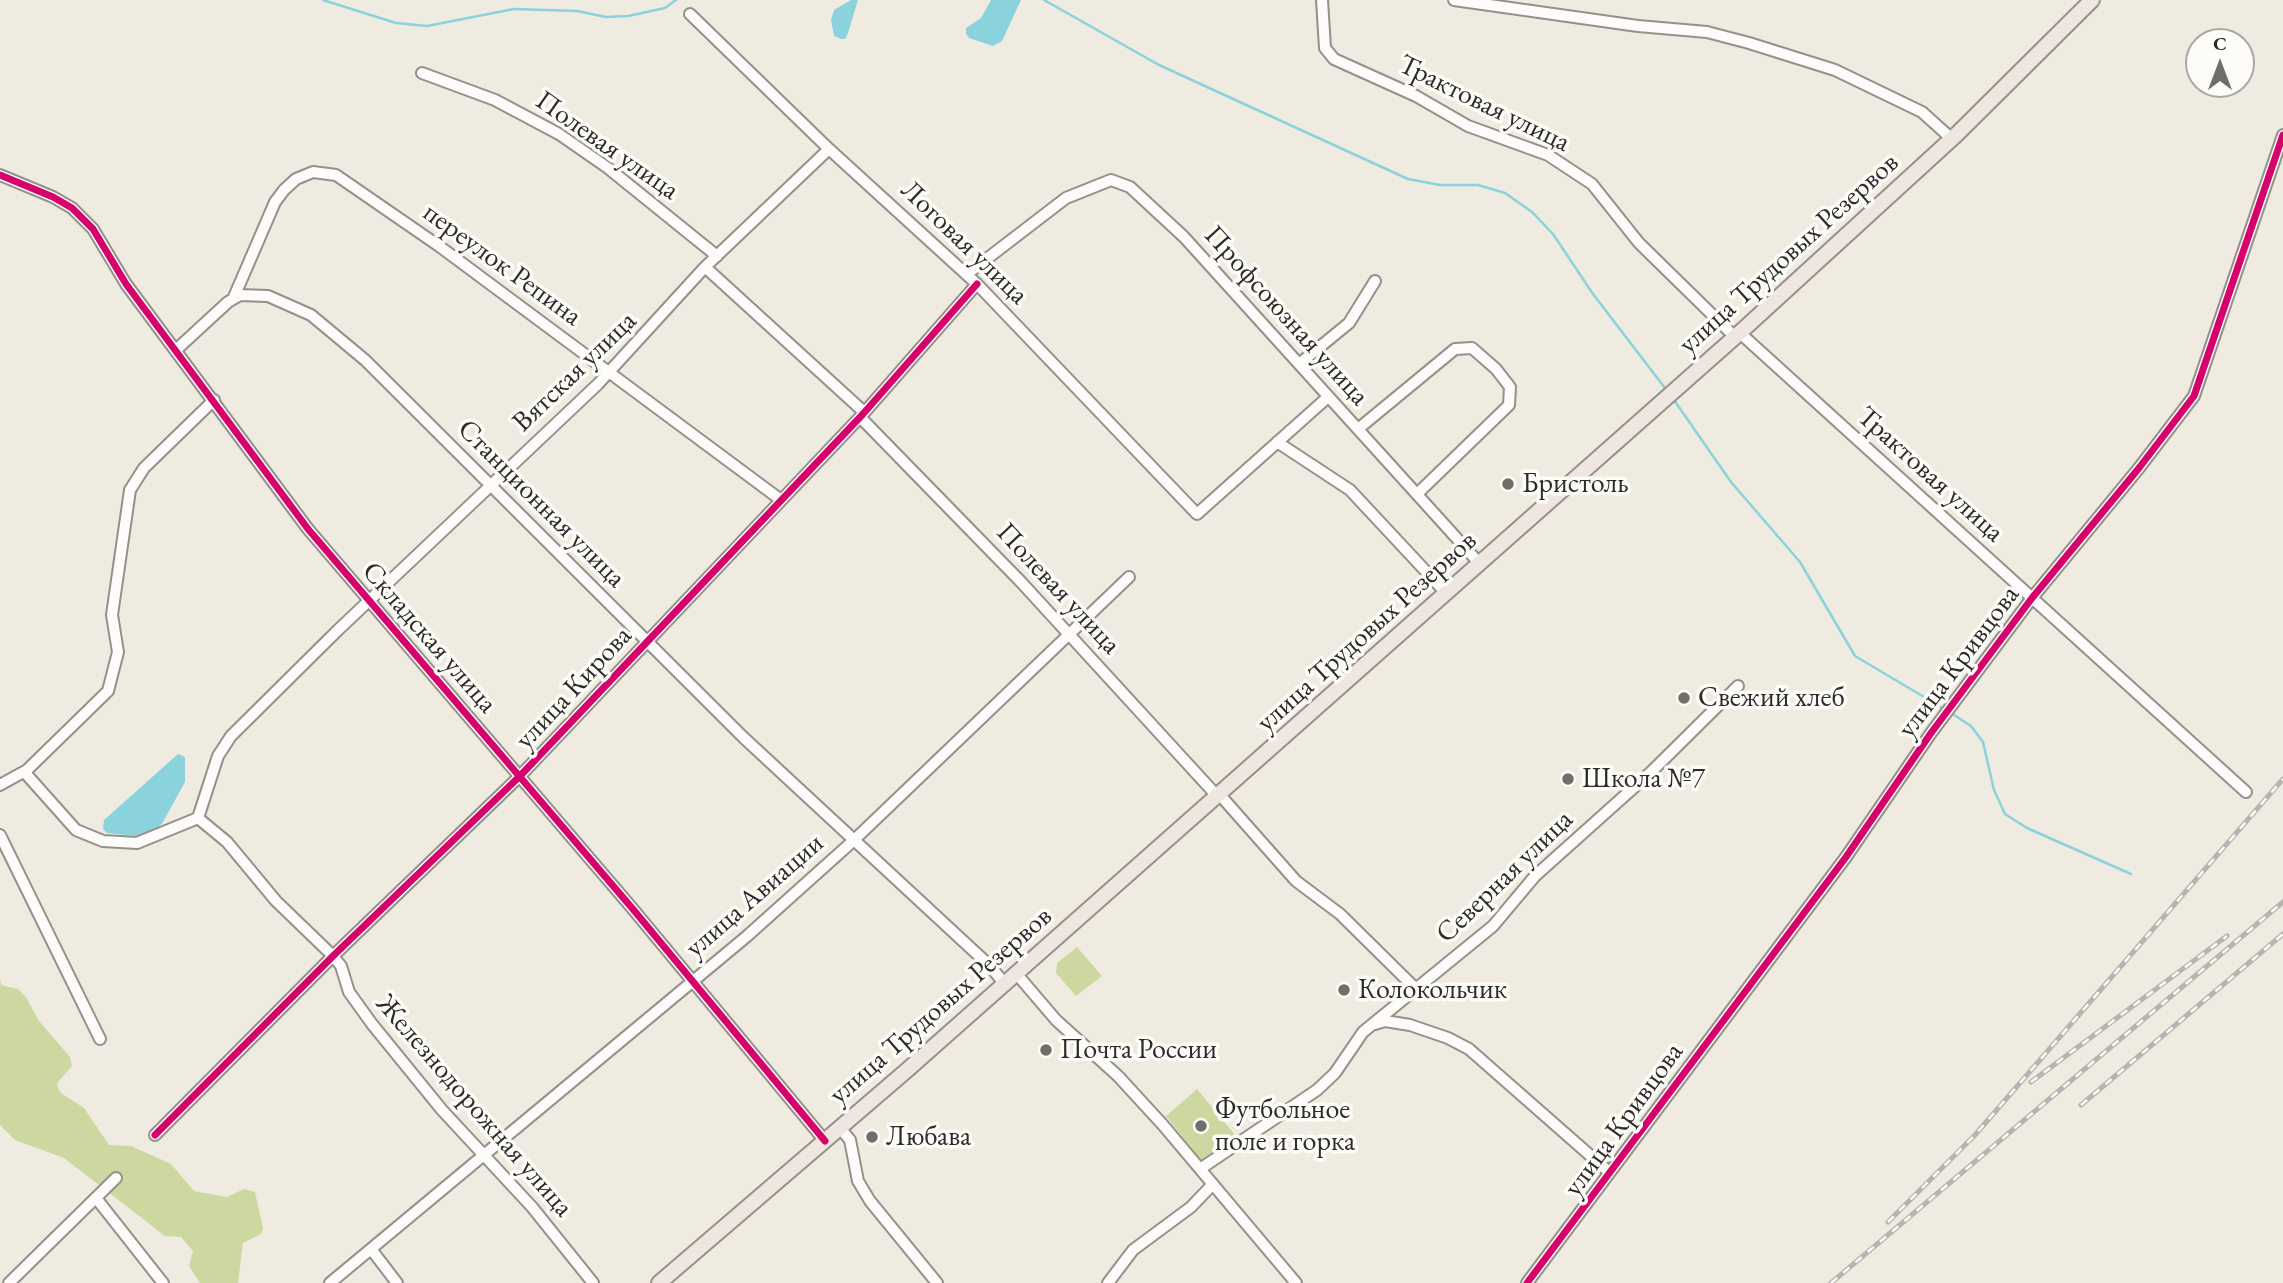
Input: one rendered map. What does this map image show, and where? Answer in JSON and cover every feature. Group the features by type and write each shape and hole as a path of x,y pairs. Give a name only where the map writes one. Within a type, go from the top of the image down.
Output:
{"main road":[{"name":"улица Трудовых Резервов","path":"659,1283 1219,796 1652,412 1952,139 2092,0"}],"street":[{"name":"Трактовая улица","path":"1322,0 1325,48 1335,60 1416,96 1468,126 1548,155 1592,184 1647,251 1737,335 2246,792"},
{"path":"1454,0 1638,26 1707,32 1749,43 1835,70 1922,112 1952,139"},
{"name":"Логовая улица","path":"690,14 829,149 967,274 1197,514 1277,442"},
{"name":"Полевая улица","path":"422,73 495,100 559,134 608,168 717,256"},
{"name":"улица Кривцова","path":"1527,1283 1846,857 1931,733 2032,598 2194,396 2283,135"},
{"name":"Вятская улица","path":"198,818 224,745 369,599 609,372 705,267 829,149"},
{"name":"переулок Репина","path":"234,298 279,196 296,179 313,173 325,173 346,181 418,232 781,500"},
{"name":"Складская улица","path":"0,175 53,197 77,213 93,229 127,284 308,529 520,776 825,1141"},
{"name":"Профсоюзная улица","path":"967,274 1066,198 1111,180 1138,193 1184,237 1480,564"},
{"name":"Полевая улица","path":"705,267 862,414 1296,881 1340,914 1416,989"},
{"path":"1299,364 1349,323 1375,281"},
{"name":"улица Кирова","path":"155,1135 333,956 520,776 862,414 977,284"},
{"name":"Станционная улица","path":"234,298 250,294 268,296 311,314 365,360 647,641 853,841 990,966 1004,983"},
{"path":"177,349 234,298"},
{"path":"1358,429 1455,349 1472,348 1496,369 1510,387 1508,405 1417,494"},
{"path":"1328,397 1277,442 1350,489 1447,594"},
{"path":"0,785 27,770 108,691 118,652 112,615 130,490 144,468 214,400"},
{"name":"улица Авиации","path":"330,1283 746,937 853,841 1129,577"},
{"name":"Северная улица","path":"1200,1169 1317,1090 1335,1073 1358,1037 1493,926 1535,876 1650,773 1738,686"},
{"path":"27,770 27,775 76,830 90,838 119,844 137,843 198,818"},
{"name":"Железнодорожная улица","path":"198,818 227,842 276,901 333,956 341,966 349,992 360,1009 442,1110 540,1216 593,1283"},
{"path":"0,835 100,1039"},
{"path":"1015,972 1056,1020 1118,1076 1296,1283"},
{"path":"1370,1027 1379,1022 1395,1022 1448,1038 1469,1049 1609,1172"},
{"path":"840,1128 850,1140 857,1175 870,1201 937,1283"},
{"path":"9,1283 116,1178"},
{"path":"1108,1283 1133,1250 1191,1207 1213,1184"},
{"path":"96,1198 163,1283"},
{"path":"371,1249 397,1283"}],"green space":[{"path":"1077,947 1102,976 1076,996 1056,973 1057,963"},
{"path":"0,977 1,985 18,989 26,997 39,1021 70,1057 72,1066 57,1086 61,1093 84,1108 109,1145 131,1146 171,1164 194,1191 227,1197 244,1189 255,1192 263,1228 261,1234 243,1243 238,1283 200,1283 189,1266 193,1251 181,1237 165,1236 64,1158 15,1140 0,1125"},
{"name":"Футбольное поле и горка","path":"1197,1089 1236,1136 1201,1160 1166,1116"}],"water":[{"path":"851,0 858,0 848,33 845,39 841,39 834,36 831,20 834,10"},
{"path":"991,0 1021,0 1002,41 993,46 969,38 966,34 966,28 981,18"},
{"path":"178,754 185,757 185,782 157,829 135,836 107,833 103,829 104,820"}],"waterway":[{"path":"323,0 396,23 427,26 514,9 577,11 606,17 628,16 665,8 676,0"},
{"path":"1044,0 1159,65 1408,179 1440,185 1478,185 1505,193 1532,212 1553,234 1593,294 1668,392"},
{"path":"1674,400 1731,482 1800,562 1855,656 1946,710"},
{"path":"1951,713 1971,726 1983,742 1994,790 2005,814 2027,828 2131,874"}],"railway":[{"path":"1888,1222 1975,1135 2283,779"},
{"path":"1831,1283 2283,902"},
{"path":"2081,1105 2283,934"},
{"path":"2031,1082 2227,936"}],"cycle path":[{"path":"1527,1283 1846,857 1931,733 2032,598 2139,468 2194,396 2283,135"},
{"path":"0,175 72,208 93,229 126,284 308,529 632,908 825,1141"},
{"path":"155,1135 333,956 520,776 863,414 977,284"}],"place":[{"name":"Бристоль","path":"1508,484"},
{"name":"Свежий хлеб","path":"1684,698"},
{"name":"Школа №7","path":"1568,779"},
{"name":"Колокольчик","path":"1344,990"},
{"name":"Почта России","path":"1046,1050"},
{"name":"Футбольное поле и горка","path":"1201,1126"},
{"name":"Любава","path":"872,1137"}]}
